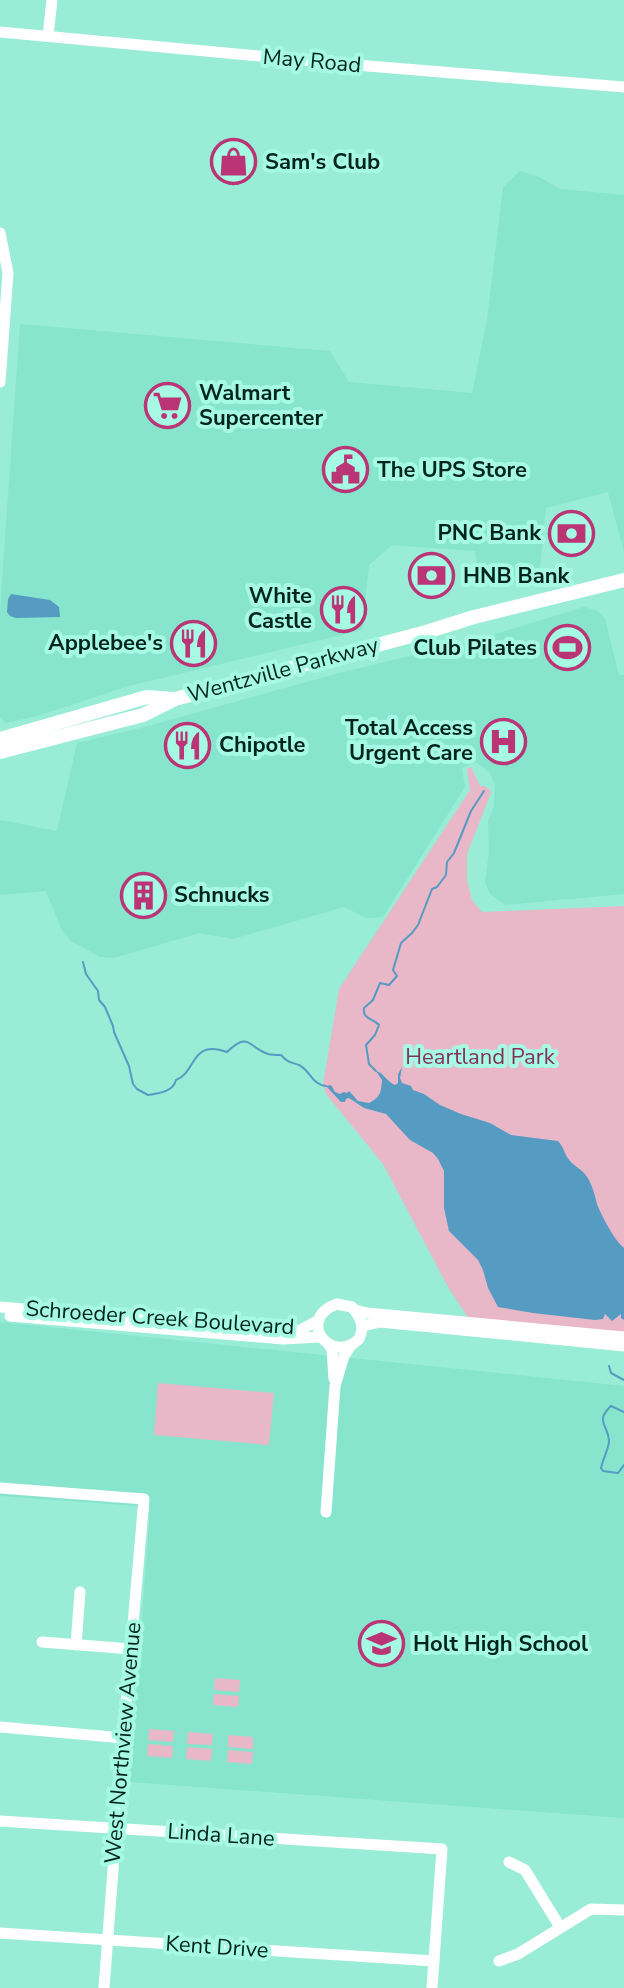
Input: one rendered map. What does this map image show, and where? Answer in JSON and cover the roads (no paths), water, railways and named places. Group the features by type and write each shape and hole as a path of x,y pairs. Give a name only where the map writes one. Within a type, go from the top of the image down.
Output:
{"main road":[{"name":"Wentzville Parkway","path":"0,752 143,715 175,699 474,617 624,580"},
{"name":"Wentzville Parkway","path":"0,739 147,697 175,699"}],"street":[{"path":"48,36 52,0"},
{"name":"May Road","path":"0,32 624,87"},
{"path":"0,233 8,273 0,382"},
{"path":"326,1512 335,1386 332,1349 317,1328 323,1312 337,1304 352,1307 363,1326 359,1339 344,1356 335,1386"},
{"name":"Schroeder Creek Boulevard","path":"0,1307 290,1331 300,1330 319,1320"},
{"path":"355,1310 624,1337"},
{"name":"Schroeder Creek Boulevard","path":"0,1315 324,1341"},
{"path":"363,1326 380,1322 624,1346"},
{"path":"324,1341 340,1347 351,1345"},
{"name":"West Northview Avenue","path":"0,1488 144,1499 104,1988"},
{"path":"76,1645 80,1592"},
{"path":"42,1642 131,1649"},
{"path":"0,1727 123,1738"},
{"name":"Linda Lane","path":"0,1821 442,1849 434,1961"},
{"path":"509,1862 525,1870 560,1927"},
{"path":"499,1961 518,1954 591,1909 624,1910"},
{"name":"Kent Drive","path":"0,1933 434,1961"},
{"path":"432,1988 434,1961"}],"water":[{"path":"11,594 50,600 59,607 60,617 10,616 7,612"},
{"path":"402,1067 402,1083 440,1105 490,1123 511,1135 560,1143 570,1161 589,1180 602,1215 624,1248 624,1320 621,1314 612,1321 605,1314 603,1319 595,1320 498,1307 478,1260 449,1231 444,1208 444,1171 438,1159 410,1140 386,1114 364,1108 349,1098 341,1102 326,1086 331,1085 340,1094 349,1091 358,1101 369,1103 381,1091 382,1080 376,1071 395,1085"}],"waterway":[{"path":"376,1071 369,1064 366,1045 379,1025 367,1017 364,1008 373,1000 380,983 389,985 397,976 393,970 401,943 418,925 432,889 446,875 447,862 484,791"},
{"path":"83,962 113,1026 133,1084 148,1095 172,1087 200,1053 215,1049 227,1052 240,1042 248,1042 268,1054 281,1055 303,1068 317,1083 326,1086"},
{"path":"609,1366 611,1373 624,1380"},
{"path":"624,1412 611,1406 606,1411 603,1420 609,1442 601,1468 618,1473 624,1465"}],"place":[{"name":"Sam's Club","path":"234,162"},
{"name":"Walmart Supercenter","path":"168,406"},
{"name":"The UPS Store","path":"346,470"},
{"name":"PNC Bank","path":"572,533"},
{"name":"HNB Bank","path":"432,576"},
{"name":"White Castle","path":"343,609"},
{"name":"Applebee's","path":"194,643"},
{"name":"Club Pilates","path":"568,648"},
{"name":"Total Access Urgent Care","path":"504,741"},
{"name":"Chipotle","path":"188,745"},
{"name":"Schnucks","path":"143,895"},
{"name":"Holt High School","path":"382,1644"}],"park label":[{"name":"Heartland Park","path":"480,1057"}]}
